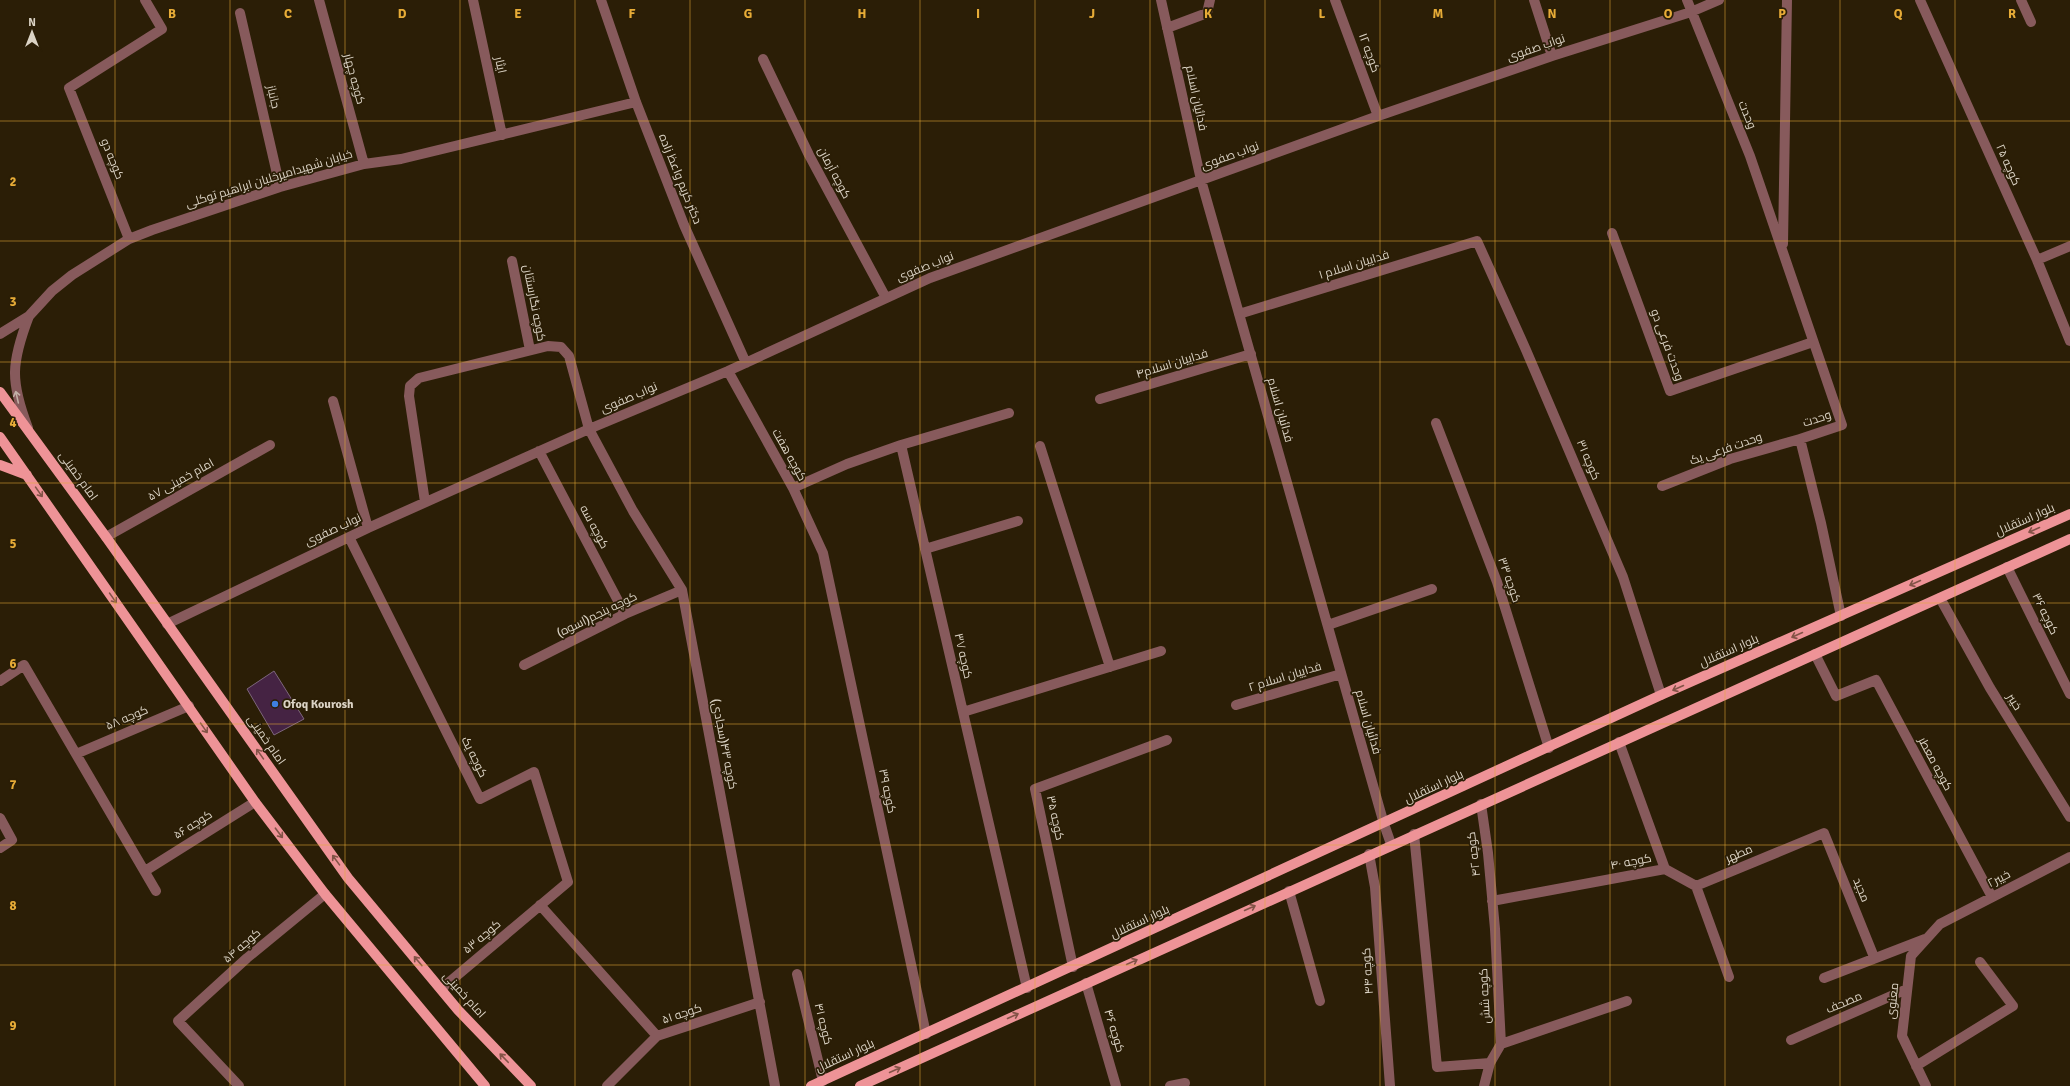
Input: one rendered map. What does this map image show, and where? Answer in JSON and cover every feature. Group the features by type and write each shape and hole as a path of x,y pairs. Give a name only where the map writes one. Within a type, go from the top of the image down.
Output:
{"main road":[{"name":"امام خمینی","path":"0,392 106,536 348,878 441,989 531,1086"},
{"path":"0,437 255,802 325,894 485,1086"},
{"path":"0,465 27,475"},
{"name":"بلوار استقلال","path":"811,1086 1550,748 1662,695 2070,514"},
{"path":"860,1086 1391,844 1940,598 2070,538"}],"street":[{"name":"کوچه دو","path":"130,240 69,88 162,29 145,0"},
{"name":"کوچه چهار","path":"319,0 364,164"},
{"name":"ایثار","path":"473,0 502,135"},
{"name":"دکتر کریم واعظ زاده","path":"601,0 636,102 684,225 746,363"},
{"name":"فدائیان اسلام","path":"1161,0 1201,180 1341,674 1391,844"},
{"path":"1167,28 1207,12 1210,0"},
{"name":"کوچه ۱۲","path":"1335,0 1378,116"},
{"path":"1534,0 1552,56"},
{"path":"1687,0 1691,12"},
{"name":"نواب صفوی","path":"167,624 425,502 589,429 728,371 930,278 1378,116 1552,56 1691,12 1719,0"},
{"name":"وحدت","path":"1783,252 1787,0"},
{"name":"کوچه ۲۵","path":"1920,0 2037,260 2070,341"},
{"path":"2021,0 2031,22"},
{"name":"جانباز","path":"240,12 280,187"},
{"name":"وحدت","path":"1691,12 1750,156 1842,425 1800,439 1821,523 1841,616"},
{"name":"کوچه آرمان","path":"763,59 809,155 886,298"},
{"name":"خیابان شهیدامیرخلبان ابراهیم توکلی","path":"29,316 52,291 72,274 130,240 152,230 280,187 364,164 401,160 636,102"},
{"name":"وحدت فرعی دو","path":"1612,233 1670,391 1813,342"},
{"name":"فداییان اسلام ۱","path":"1239,314 1477,241"},
{"name":"کوچه ۳۱","path":"1477,241 1526,350 1623,577 1662,695"},
{"path":"2037,260 2070,246"},
{"name":"کوچه نگارستتان","path":"512,261 530,350"},
{"path":"0,334 29,316"},
{"path":"29,316 17,348 14,377 19,404 30,434"},
{"name":"کوچه ۴۳(سجادی)","path":"530,350 548,346 561,347 569,356 589,429 634,511 682,590 775,1086"},
{"path":"425,502 409,396 410,386 419,378 530,350"},
{"name":"فداییان اسلام۴","path":"1100,399 1250,354"},
{"name":"کوچه هفت","path":"728,371 792,488 823,553"},
{"path":"333,401 368,528"},
{"path":"792,488 847,464 901,445 1009,413"},
{"name":"کوچه ۳۳","path":"1436,423 1496,582 1550,748"},
{"name":"وحدت فرعی یک","path":"1662,486 1730,459 1800,439"},
{"name":"امام خمینی ۵۷","path":"106,536 270,445"},
{"name":"کوچه ۳۷","path":"901,445 1027,988"},
{"path":"1040,446 1110,667"},
{"name":"کوچه سه","path":"539,451 625,614"},
{"path":"925,549 1018,521"},
{"name":"کوچه یک","path":"349,537 480,799 534,772 568,882 540,905"},
{"name":"کوچه ۳۹","path":"823,553 926,1034"},
{"name":"کوچه ۳۶","path":"2007,567 2070,694"},
{"name":"کوچه پنجم(اسوه)","path":"524,665 625,614 682,590"},
{"path":"1328,626 1432,590"},
{"name":"خیبر","path":"1940,598 1990,688 2070,817"},
{"path":"963,712 1161,651"},
{"name":"کوچه معطر","path":"1815,654 1836,696 1876,680 1992,897"},
{"path":"0,681 24,665 156,891"},
{"name":"فداییان اسلام ۲","path":"1236,705 1341,674"},
{"name":"کوچه ۵۸","path":"76,754 188,706"},
{"name":"کوچه ۳۵","path":"1073,967 1036,789 1167,740"},
{"name":"کوچه ۴۰","path":"1492,901 1665,869 1618,742"},
{"name":"کوچه ۵۶","path":"145,871 255,802"},
{"name":"کوچه ۴۲","path":"1481,804 1488,853 1492,901"},
{"path":"0,818 12,840 0,848"},
{"name":"مطهر","path":"1696,886 1824,833"},
{"name":"مجید","path":"1824,833 1874,957"},
{"path":"1414,834 1437,1067 1490,1063"},
{"name":"کوچه ۴۴","path":"1369,854 1375,887 1390,1086"},
{"name":"خیبر۲","path":"1940,924 2070,857"},
{"path":"1665,869 1696,886 1729,977"},
{"path":"1289,891 1320,1001"},
{"name":"کوچه ۵۴","path":"239,1086 178,1021 247,958 325,894"},
{"name":"کوچه شش","path":"1492,901 1495,929 1501,1044"},
{"path":"540,905 656,1036"},
{"name":"کوچه ۵۳","path":"441,989 540,905"},
{"name":"معنوی","path":"1926,1086 1902,1036 1910,956 1940,924"},
{"path":"1824,978 1874,957 1927,938"},
{"path":"1916,1066 2013,1006 1980,962"},
{"name":"کوچه ۴۱","path":"797,974 823,1081"},
{"name":"کوچه ۴۶","path":"1086,983 1116,1086"},
{"name":"مصحف","path":"1791,1040 1907,990"},
{"path":"1484,1086 1490,1063 1501,1044 1627,1001"},
{"name":"کوچه ۵۱","path":"607,1086 656,1036 760,1002"},
{"path":"1170,1086 1185,1082"}],"building":[{"name":"Ofoq Kourosh","path":"274,671 304,719 274,735 247,689"}],"place":[{"name":"Ofoq Kourosh","path":"275,704"}]}
